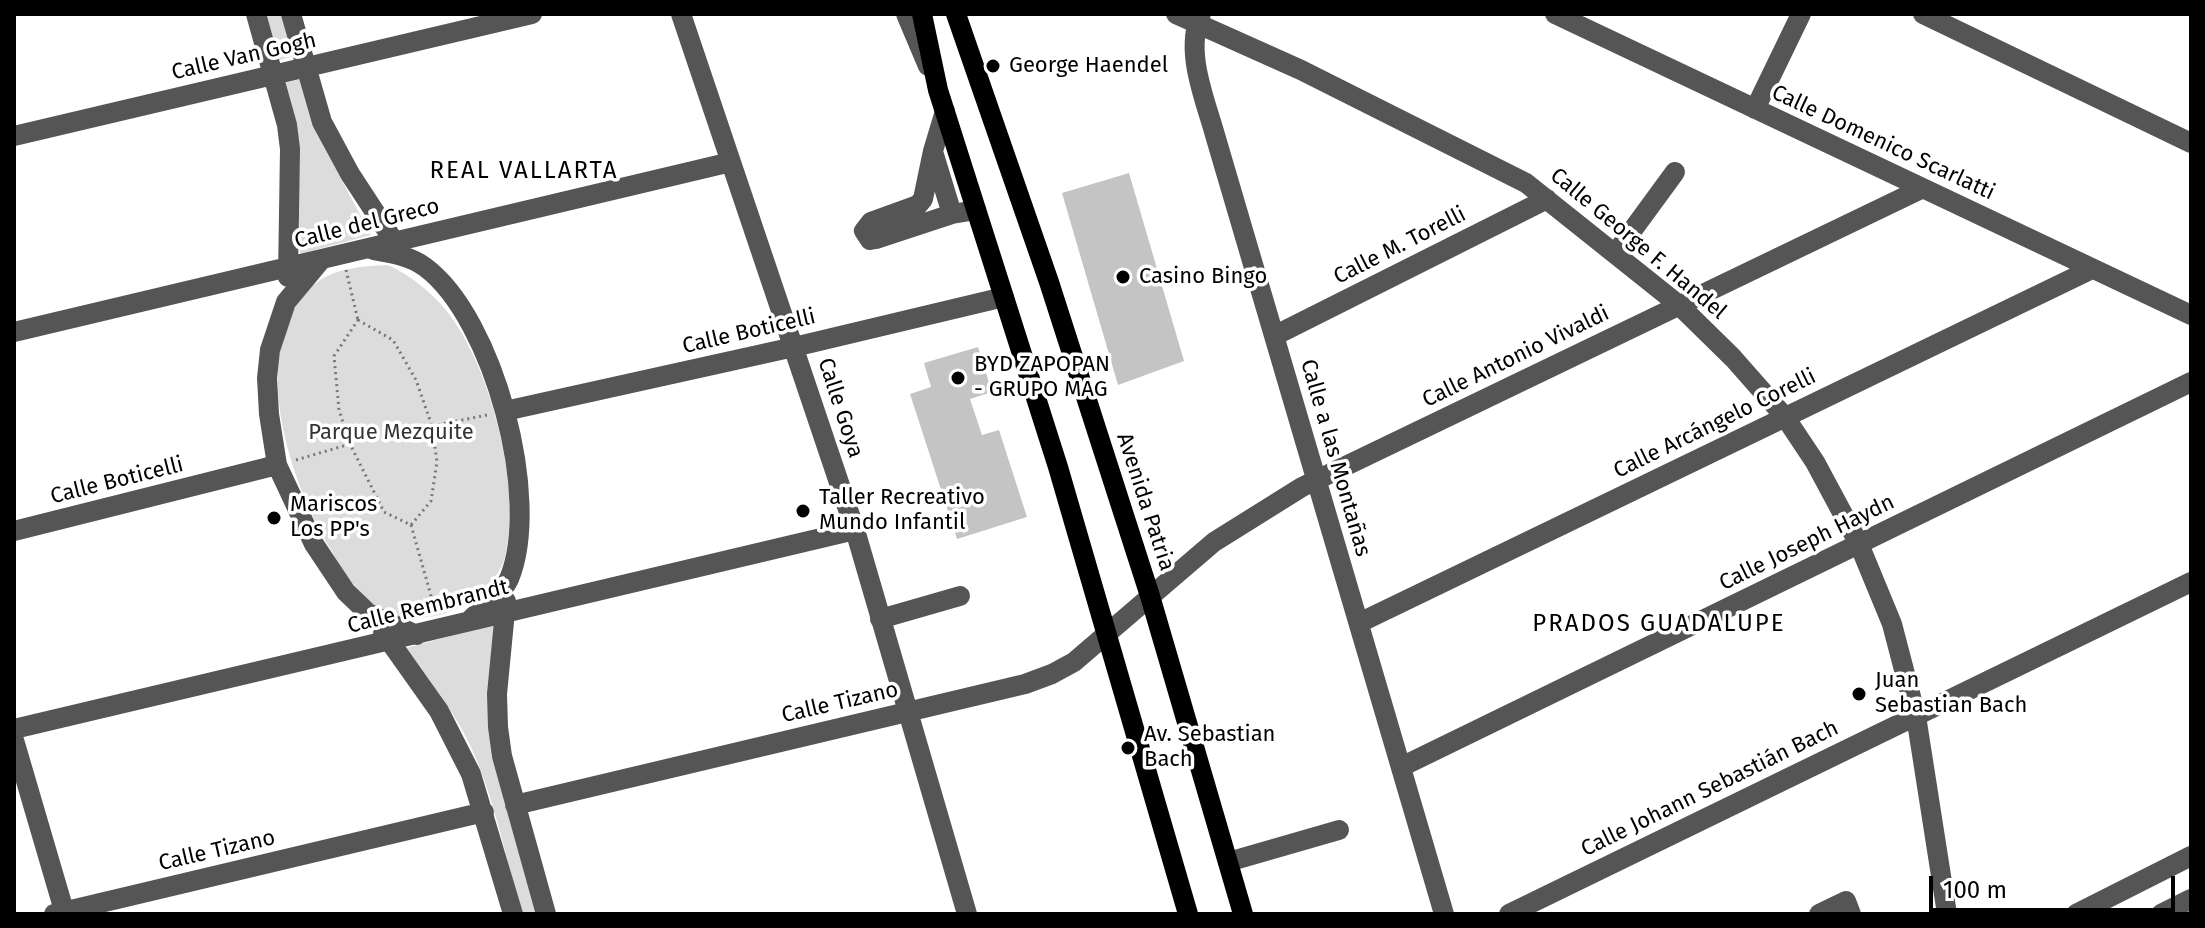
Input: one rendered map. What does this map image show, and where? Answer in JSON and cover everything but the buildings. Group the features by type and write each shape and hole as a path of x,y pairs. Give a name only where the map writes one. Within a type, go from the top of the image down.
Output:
{"main road":[{"path":"922,14 938,90 1108,633 1188,914"},
{"name":"Avenida Patria","path":"956,14 1049,282 1150,596 1243,914"}],"street":[{"path":"256,14 287,125 290,149 286,302 270,350 267,378 271,437 277,465 301,519 329,570 391,642 439,711 471,774 513,914"},
{"path":"291,14 322,122 336,149 399,248 425,266 446,288 463,314 478,338 505,411 516,460 518,490 516,551 508,582 497,694 498,727 515,805 546,914"},
{"name":"Calle Van Gogh","path":"14,136 532,14"},
{"name":"Calle Goya","path":"681,14 855,530 967,914"},
{"path":"906,14 938,90"},
{"path":"965,14 971,63"},
{"name":"Calle George F. Handel","path":"1176,14 1199,19 1526,183 1679,305 1733,358 1785,417 1815,462 1859,544 1892,624 1916,716 1947,914"},
{"name":"Calle Domenico Scarlatti","path":"1555,14 2191,315"},
{"path":"1755,109 1801,14"},
{"path":"1923,14 2191,143"},
{"name":"Calle a las Montañas","path":"1199,19 1195,51 1199,76 1444,914"},
{"path":"945,111 923,199 918,205 871,222 864,231 870,240 876,239 952,214 976,210"},
{"path":"933,151 952,214"},
{"name":"Calle del Greco","path":"14,332 362,249 399,248 731,162"},
{"path":"1615,254 1675,172"},
{"name":"Calle Antonio Vivaldi","path":"1150,596 1214,542 1316,480 1921,189"},
{"name":"Calle M. Torelli","path":"1274,336 1547,199"},
{"path":"286,302 321,260"},
{"name":"Calle Arcángelo Corelli","path":"1359,623 2092,269"},
{"name":"Calle Boticelli","path":"505,411 1004,297"},
{"name":"Calle Joseph Haydn","path":"1401,767 2191,382"},
{"name":"Calle Boticelli","path":"14,531 277,465"},
{"name":"Calle Rembrandt","path":"14,729 855,530"},
{"path":"468,622 508,582"},
{"name":"Calle Johann Sebastián Bach","path":"1509,914 2191,582"},
{"path":"880,619 960,596"},
{"name":"Calle Tizano","path":"515,805 1025,684 1074,662 1150,596"},
{"path":"368,613 417,635"},
{"path":"14,740 61,913"},
{"name":"Calle Tizano","path":"61,913 484,812"},
{"path":"1228,862 1339,830"},
{"path":"2076,914 2191,856"},
{"path":"2161,914 2191,899"},
{"path":"1819,914 1846,901 1851,914"}],"path":[{"path":"342,254 358,320 393,340 416,380 432,426 437,462 431,501 411,525"},
{"path":"358,320 334,356 339,410 350,444 384,512 411,525 441,630"},
{"path":"432,426 505,411"},
{"path":"277,465 350,444"}],"green space":[{"path":"261,14 281,14 293,56 274,62"},
{"path":"302,79 324,147 371,235 300,254 284,83"},
{"name":"Parque Mezquite","path":"388,265 433,296 461,332 476,361 498,427 509,497 505,557 495,577 479,595 458,609 422,618 398,616 376,606 356,588 340,566 302,491 281,419 278,383 280,348 290,316 309,289 326,277 357,267"},
{"path":"496,624 488,699 540,914 522,914 493,809 471,747 449,708 406,648"}],"place":[{"name":"George Haendel","path":"993,66"},
{"name":"Casino Bingo","path":"1123,277"},
{"name":"BYD ZAPOPAN - GRUPO MAG","path":"958,378"},
{"name":"Taller Recreativo Mundo Infantil","path":"803,511"},
{"name":"Mariscos Los PP's","path":"274,518"},
{"name":"Juan Sebastian Bach","path":"1859,694"},
{"name":"Av. Sebastian Bach","path":"1128,748"}],"district":[{"name":"REAL VALLARTA","path":"524,171"},
{"name":"PRADOS GUADALUPE","path":"1659,624"}]}
